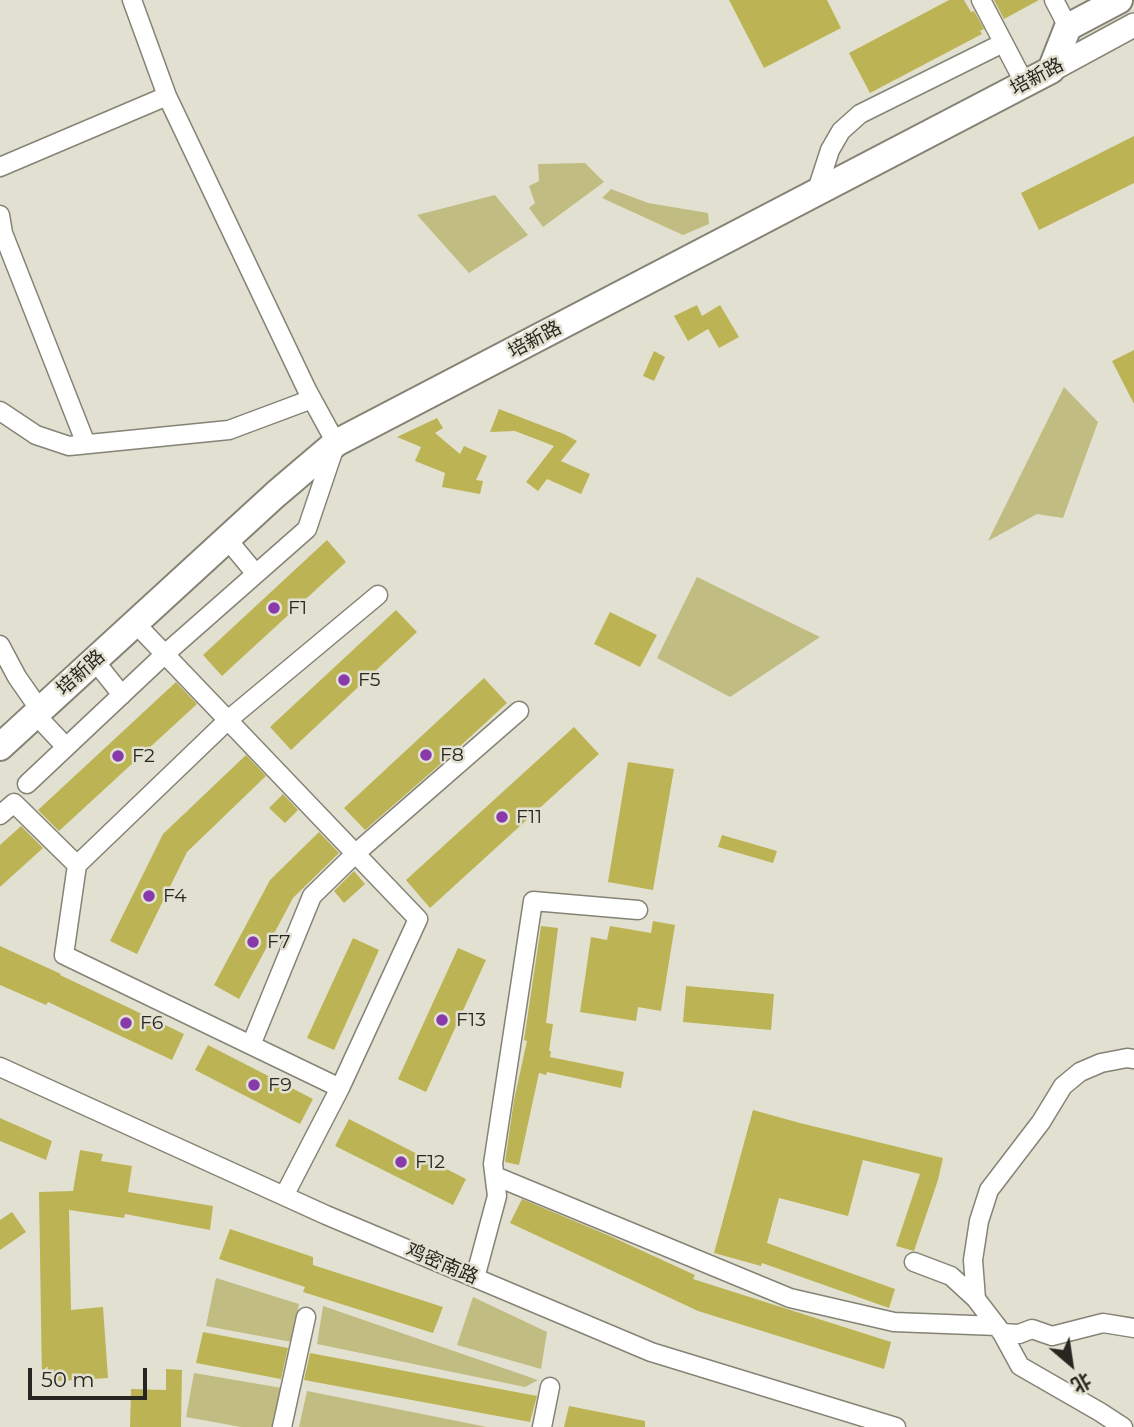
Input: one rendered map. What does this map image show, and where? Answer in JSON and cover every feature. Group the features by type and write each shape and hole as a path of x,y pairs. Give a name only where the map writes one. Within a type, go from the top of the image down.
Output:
{"highway":[{"path":"1051,70 1068,27 1118,0"},
{"name":"培新路","path":"0,747 336,443 1051,70"}],"main road":[{"name":"培新路","path":"1051,70 1134,25"}],"street":[{"path":"27,784 165,654 307,529 336,443 312,400 167,96 132,0"},
{"path":"981,0 1025,84"},
{"path":"1054,0 1068,27"},
{"path":"816,193 830,150 841,131 860,114 1003,43"},
{"path":"0,166 167,96"},
{"path":"0,215 3,233 86,444"},
{"path":"0,411 36,435 69,446 229,430 312,400"},
{"path":"227,539 256,574"},
{"path":"340,1088 64,955 77,865 228,720 378,595"},
{"path":"135,623 418,919 340,1088 284,1196"},
{"path":"0,645 38,712 66,747"},
{"path":"94,660 122,695"},
{"path":"251,1045 312,896 356,853 519,711"},
{"path":"0,815 14,803 77,865"},
{"path":"475,1278 497,1196 493,1164 533,901 638,910"},
{"path":"976,1299 973,1260 979,1221 989,1191 1041,1122 1063,1086 1080,1072 1101,1063 1134,1059"},
{"name":"鸡密南路","path":"0,1067 284,1196 651,1352 896,1427"},
{"path":"495,1176 790,1298 894,1322 999,1329 1019,1334 1032,1329 1052,1336 1103,1323 1134,1328"},
{"path":"914,1262 951,1276 976,1299 999,1329 1020,1366 1122,1427"},
{"path":"282,1427 306,1317"},
{"path":"542,1427 550,1387"}],"shaded area":[{"path":"585,163 604,182 543,227 529,208 535,203 529,186 539,181 538,164"},
{"path":"611,189 648,203 708,213 709,224 683,235 602,198"},
{"path":"495,195 528,235 469,273 417,215"},
{"path":"1064,387 1098,422 1063,518 1037,514 988,541"},
{"path":"697,577 820,637 730,697 657,658"},
{"path":"216,1278 299,1304 292,1342 206,1326"},
{"path":"473,1297 547,1332 541,1369 457,1345"},
{"path":"323,1306 538,1380 525,1387 317,1344"},
{"path":"194,1373 282,1388 274,1427 241,1427 186,1417"},
{"path":"307,1391 487,1427 299,1427"}],"building":[{"path":"729,0 827,0 841,28 764,68"},
{"path":"949,0 964,0 984,29 980,31 982,34 870,93 849,53"},
{"path":"994,0 1039,0 1004,19"},
{"path":"1134,136 1134,183 1039,230 1021,193"},
{"path":"697,305 702,316 720,305 739,337 719,348 708,329 688,341 674,316"},
{"path":"1134,350 1134,404 1112,361"},
{"path":"654,351 665,357 654,381 643,376"},
{"path":"499,409 577,441 561,461 590,474 581,494 547,479 538,491 526,482 554,446 515,431 490,432"},
{"path":"437,418 443,428 435,433 460,454 464,446 487,456 476,480 483,481 480,494 442,487 445,473 415,461 421,447 397,437"},
{"name":"F1","path":"327,540 346,562 222,676 203,655"},
{"name":"F5","path":"396,610 417,632 291,750 270,727"},
{"path":"610,612 657,635 640,667 594,644"},
{"name":"F8","path":"484,678 507,703 365,830 344,808"},
{"name":"F2","path":"176,682 197,704 59,831 38,810"},
{"name":"F11","path":"574,727 599,754 430,908 406,880"},
{"name":"F4","path":"246,755 266,776 187,852 137,954 110,941 163,834"},
{"path":"628,762 674,769 653,890 608,882"},
{"path":"283,794 298,810 285,823 269,808"},
{"path":"21,826 43,848 0,887 0,845"},
{"name":"F7","path":"319,832 339,853 293,898 239,999 214,985 270,880"},
{"path":"722,835 777,851 773,863 718,847"},
{"path":"354,871 365,884 344,903 334,891"},
{"path":"653,921 675,925 661,1011 638,1007 636,1021 580,1012 591,937 607,940 610,926 651,933"},
{"path":"541,926 558,928 546,1023 553,1024 550,1057 624,1072 621,1088 547,1072 546,1075 539,1073 519,1165 505,1162 514,1100 527,1041 524,1040"},
{"path":"353,938 379,950 334,1050 307,1038"},
{"path":"0,946 184,1034 172,1060 48,1002 46,1005 0,985"},
{"name":"F13","path":"458,948 486,960 426,1092 398,1079"},
{"path":"686,986 774,994 771,1030 683,1022"},
{"name":"F9","path":"208,1045 313,1099 300,1124 195,1070"},
{"path":"753,1110 943,1158 914,1251 896,1246 920,1174 863,1160 848,1216 779,1198 767,1243 895,1289 889,1308 762,1263 761,1266 714,1253"},
{"path":"0,1118 52,1141 46,1160 0,1141"},
{"name":"F12","path":"349,1119 466,1179 453,1205 335,1146"},
{"path":"80,1150 103,1154 101,1161 132,1166 128,1192 213,1206 210,1230 125,1214 124,1218 69,1210 71,1310 103,1307 108,1378 42,1382 39,1192 73,1191"},
{"path":"522,1199 695,1275 693,1279 891,1342 884,1369 698,1311 510,1223"},
{"path":"12,1212 26,1232 0,1250 0,1220"},
{"path":"230,1229 313,1257 313,1265 443,1307 433,1333 303,1292 305,1287 219,1259"},
{"path":"203,1332 288,1348 281,1379 196,1363"},
{"path":"310,1353 537,1396 530,1422 304,1380"},
{"path":"166,1369 182,1370 181,1427 130,1427 131,1389 166,1390"},
{"path":"569,1406 645,1421 645,1427 564,1427"}],"place":[{"name":"F1","path":"274,608"},
{"name":"F5","path":"344,680"},
{"name":"F8","path":"426,755"},
{"name":"F2","path":"118,756"},
{"name":"F11","path":"502,817"},
{"name":"F4","path":"149,896"},
{"name":"F7","path":"253,942"},
{"name":"F13","path":"442,1020"},
{"name":"F6","path":"126,1023"},
{"name":"F9","path":"254,1085"},
{"name":"F12","path":"401,1162"}]}
